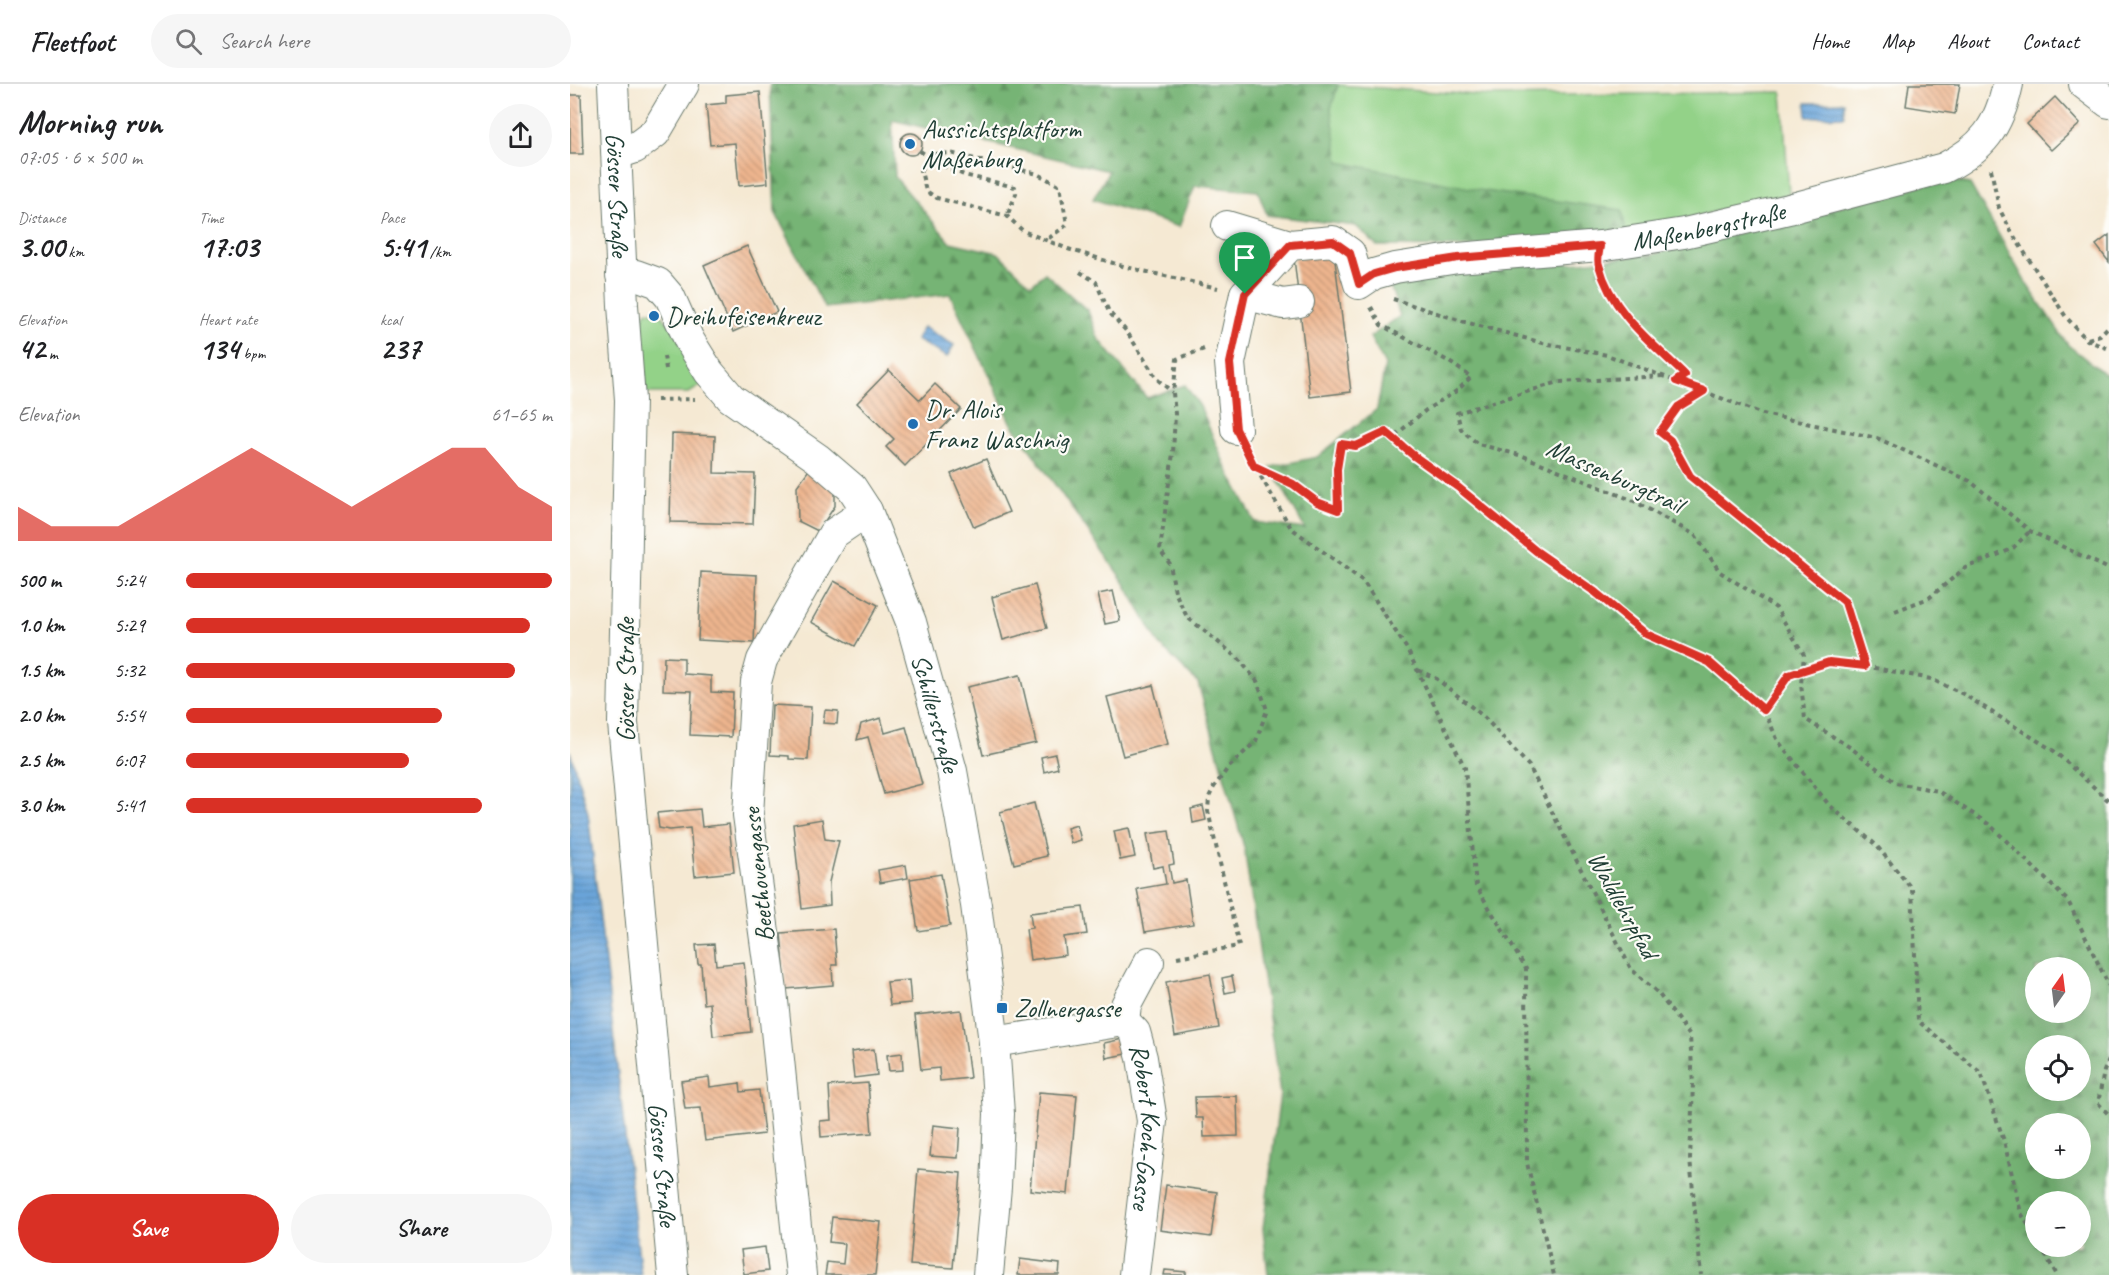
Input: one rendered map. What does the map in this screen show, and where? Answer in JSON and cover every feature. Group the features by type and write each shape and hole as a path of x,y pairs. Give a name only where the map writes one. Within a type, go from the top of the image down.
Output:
{"street":[{"name":"Gösser Straße","path":"613,84 621,275 630,400 623,723 673,1275"},
{"path":"617,154 635,148 655,133 684,84"},
{"name":"Maßenbergstraße","path":"1360,286 1374,274 1395,268 1447,260 1600,246 1684,233 1780,211 1944,168 1966,157 1983,142 2005,101 2008,84"},
{"path":"2084,84 2109,104"},
{"path":"1227,226 1290,245 1333,241 1350,253 1360,286"},
{"path":"1236,429 1230,363 1245,294 1290,245"},
{"name":"Schillerstraße","path":"621,275 636,274 658,283 670,297 689,340 709,372 731,398 817,458 852,488 867,512 911,622 952,771 976,905 994,1042 999,1114 996,1186 988,1275"},
{"path":"1245,294 1283,304 1299,302"},
{"name":"Beethovengasse","path":"801,1275 772,991 748,815 756,682 762,660 833,534 867,512"},
{"path":"994,1042 1124,1021 1126,1005 1149,962"},
{"name":"Robert Koch-Gasse","path":"1124,1021 1135,1032 1142,1058 1152,1121 1134,1275"}],"path":[{"path":"1983,142 1999,208 2007,225 2066,318 2087,340 2109,349"},
{"path":"920,152 964,175 1015,187 1016,194 1007,216"},
{"path":"934,154 950,153 1038,174 1060,186 1067,224 1062,231 1054,233 1046,240"},
{"path":"928,160 921,171 926,191 937,198 1007,216 1023,231 1068,249 1126,267 1245,294"},
{"path":"1600,246 1598,263 1624,316 1685,375 1676,381"},
{"path":"1080,272 1096,282 1109,312 1127,332 1157,379 1173,393"},
{"path":"1360,286 1465,322 1543,343 1607,355 1763,414 1877,438 1970,481 2030,531 2109,569"},
{"path":"1360,286 1381,325 1448,361 1471,377 1458,390 1426,410 1394,437 1386,432"},
{"path":"2087,340 2100,335 2109,326"},
{"path":"1149,962 1239,946 1209,811 1209,797 1228,768 1256,741 1267,710 1257,681 1238,658 1187,617 1175,592 1170,564 1160,550 1173,453 1175,414 1173,393 1177,358 1204,348 1235,342"},
{"name":"Massenburgtrail","path":"1663,376 1559,382 1457,413 1461,429 1478,444 1523,456 1634,501 1695,535 1720,572 1776,608 1804,655 1801,684 1804,719 1851,748 1896,783 1938,791 1990,825 2068,901 2109,986"},
{"path":"1704,391 1678,407 1660,432 1670,440 1690,476 1845,602 1865,666"},
{"path":"651,400 731,398"},
{"path":"1236,429 1254,466 1291,528 1363,580 1407,649 1465,768 1476,886 1526,969 1527,1163 1554,1275"},
{"path":"1254,466 1293,484 1317,502 1338,510 1337,469 1341,444 1356,446 1386,432"},
{"path":"1386,432 1536,551 1595,592 1646,634 1709,662 1764,710 1778,741 1829,805 1876,844 1912,889 1918,1021 1981,1073 2004,1141 2021,1213 2025,1220"},
{"path":"1895,611 1929,598 1965,568 2012,549 2030,531"},
{"path":"1764,710 1789,675 1829,662 1865,666 1931,679 1963,694 2054,752 2109,801"},
{"name":"Waldlehrpfad","path":"1418,670 1437,679 1484,717 1529,766 1631,969 1658,993 1690,1036 1693,1084 1690,1159 1701,1275"},
{"path":"2109,1060 2104,1071 2098,1103 2109,1115"},
{"path":"2046,1257 2057,1275"}],"green space":[{"path":"770,84 1336,84 1338,85 1331,109 1485,191 1622,210 1626,233 1465,247 1377,246 1356,226 1267,215 1258,191 1195,186 1179,227 1093,199 1109,171 892,120 895,177 950,242 998,253 1031,285 1045,273 1088,311 1098,338 1147,398 1185,385 1200,406 1224,463 1255,522 1305,529 1271,467 1317,457 1377,409 1385,365 1370,337 1400,316 1389,282 1440,269 1571,263 1655,254 1946,179 1970,184 2026,283 2068,345 2105,374 2109,374 2109,1275 1268,1275 1263,1228 1280,1094 1244,847 1198,683 1159,644 1124,582 1012,424 950,294 825,308 775,212"},
{"path":"1338,85 1492,96 1782,92 1789,194 1626,233 1622,210 1485,191 1339,162 1331,109"},
{"path":"647,311 660,314 674,329 702,385 689,393 646,393 640,322"}],"water":[{"path":"1844,102 1844,116 1807,117 1806,103"},
{"path":"923,327 954,345 947,357 916,340"},
{"path":"570,751 588,813 641,1275 570,1275"}],"building":[{"path":"1909,84 1960,84 1955,114 1906,106"},
{"path":"760,92 768,183 739,186 735,143 710,145 706,105 726,103 726,95"},
{"path":"570,95 581,95 583,154 570,154"},
{"path":"2055,97 2080,124 2051,150 2027,124"},
{"path":"907,133 915,133 922,140 922,148 915,155 907,155 900,148 900,140"},
{"path":"2109,235 2109,262 2096,245"},
{"path":"747,246 777,312 733,332 704,265"},
{"path":"1334,253 1351,392 1310,397 1294,258"},
{"name":"Dr. Alois Franz Waschnig","path":"889,370 920,400 935,384 961,409 905,466 886,447 894,439 857,403"},
{"path":"672,434 715,436 714,473 755,474 753,524 670,522"},
{"path":"986,459 1009,512 974,527 951,474"},
{"path":"811,467 835,487 835,506 818,531 798,521 797,486"},
{"path":"701,572 757,575 754,643 698,640"},
{"path":"834,581 878,605 855,646 811,622"},
{"path":"1035,585 1047,628 1003,640 992,597"},
{"path":"1113,591 1120,621 1105,624 1098,594"},
{"path":"664,657 684,658 684,674 711,676 711,692 733,693 731,737 690,735 692,691 663,690"},
{"path":"1020,675 1036,743 983,755 967,687"},
{"path":"1153,685 1168,744 1123,756 1107,697"},
{"path":"772,705 811,707 808,760 770,755"},
{"path":"825,710 838,711 837,724 823,723"},
{"path":"881,718 885,733 906,727 922,784 884,794 868,737 857,740 861,724"},
{"path":"1055,754 1058,768 1044,772 1041,757"},
{"path":"1034,803 1047,856 1014,864 1000,812"},
{"path":"1203,806 1206,820 1193,823 1191,809"},
{"path":"700,809 702,827 729,824 734,872 695,876 690,828 670,830 659,828 657,813"},
{"path":"822,819 825,839 839,841 829,882 830,905 802,909 793,824"},
{"path":"1077,825 1081,840 1071,843 1067,828"},
{"path":"1129,828 1135,857 1120,860 1114,831"},
{"path":"1169,831 1174,864 1169,865 1172,883 1186,880 1193,924 1145,932 1137,889 1166,884 1163,866 1153,868 1147,834"},
{"path":"906,865 908,878 880,883 878,870"},
{"path":"941,874 950,926 918,931 910,879"},
{"path":"1083,907 1087,934 1064,937 1066,955 1030,960 1026,929 1032,928 1030,913"},
{"path":"834,929 837,965 832,965 833,985 786,989 781,933"},
{"path":"714,944 716,965 744,962 751,1032 713,1036 710,1003 704,1004 701,964 698,964 696,945"},
{"path":"1210,974 1219,1028 1175,1036 1166,982"},
{"path":"1232,976 1235,991 1225,993 1222,978"},
{"path":"909,980 911,1003 890,1005 887,982"},
{"path":"961,1010 970,1078 940,1081 939,1068 921,1070 915,1015"},
{"path":"1123,1039 1126,1054 1106,1058 1104,1043"},
{"path":"874,1049 877,1075 854,1078 851,1052"},
{"path":"902,1053 903,1070 889,1071 887,1055"},
{"path":"709,1077 710,1087 740,1083 741,1092 759,1090 764,1134 705,1141 701,1108 685,1109 681,1081"},
{"path":"868,1083 872,1133 821,1137 820,1121 831,1120 829,1086"},
{"path":"1039,1092 1077,1095 1068,1194 1030,1190"},
{"path":"1237,1096 1238,1136 1204,1137 1203,1118 1196,1118 1195,1097"},
{"path":"933,1125 960,1128 958,1158 930,1156"},
{"path":"918,1169 961,1173 953,1268 910,1265"},
{"path":"1166,1185 1217,1192 1211,1237 1160,1230"},
{"path":"832,1217 881,1222 875,1275 825,1275 827,1262 843,1264 845,1244 829,1242"},
{"path":"765,1247 768,1271 744,1274 741,1250"},
{"path":"1020,1259 1060,1264 1059,1275 1018,1275"},
{"path":"1165,1270 1186,1272 1186,1275 1164,1275"}],"place":[{"name":"Aussichtsplatform Maßenburg","path":"910,144"},
{"name":"Dreihufeisenkreuz","path":"654,316"},
{"name":"Dr. Alois Franz Waschnig","path":"913,424"},
{"name":"Zollnergasse","path":"1002,1008"}],"route":[{"path":"1333,241 1350,253 1359,284 1374,274 1395,268 1458,258 1600,246 1598,263 1624,316 1685,375 1676,381 1704,391 1678,407 1660,432 1670,440 1690,476 1845,602 1865,666 1829,662 1789,675 1764,710 1709,662 1646,634 1595,592 1536,551 1386,432 1356,446 1341,444 1337,469 1338,510 1317,502 1293,484 1254,466 1236,429 1230,363 1245,294 1290,245 1333,241"}]}
